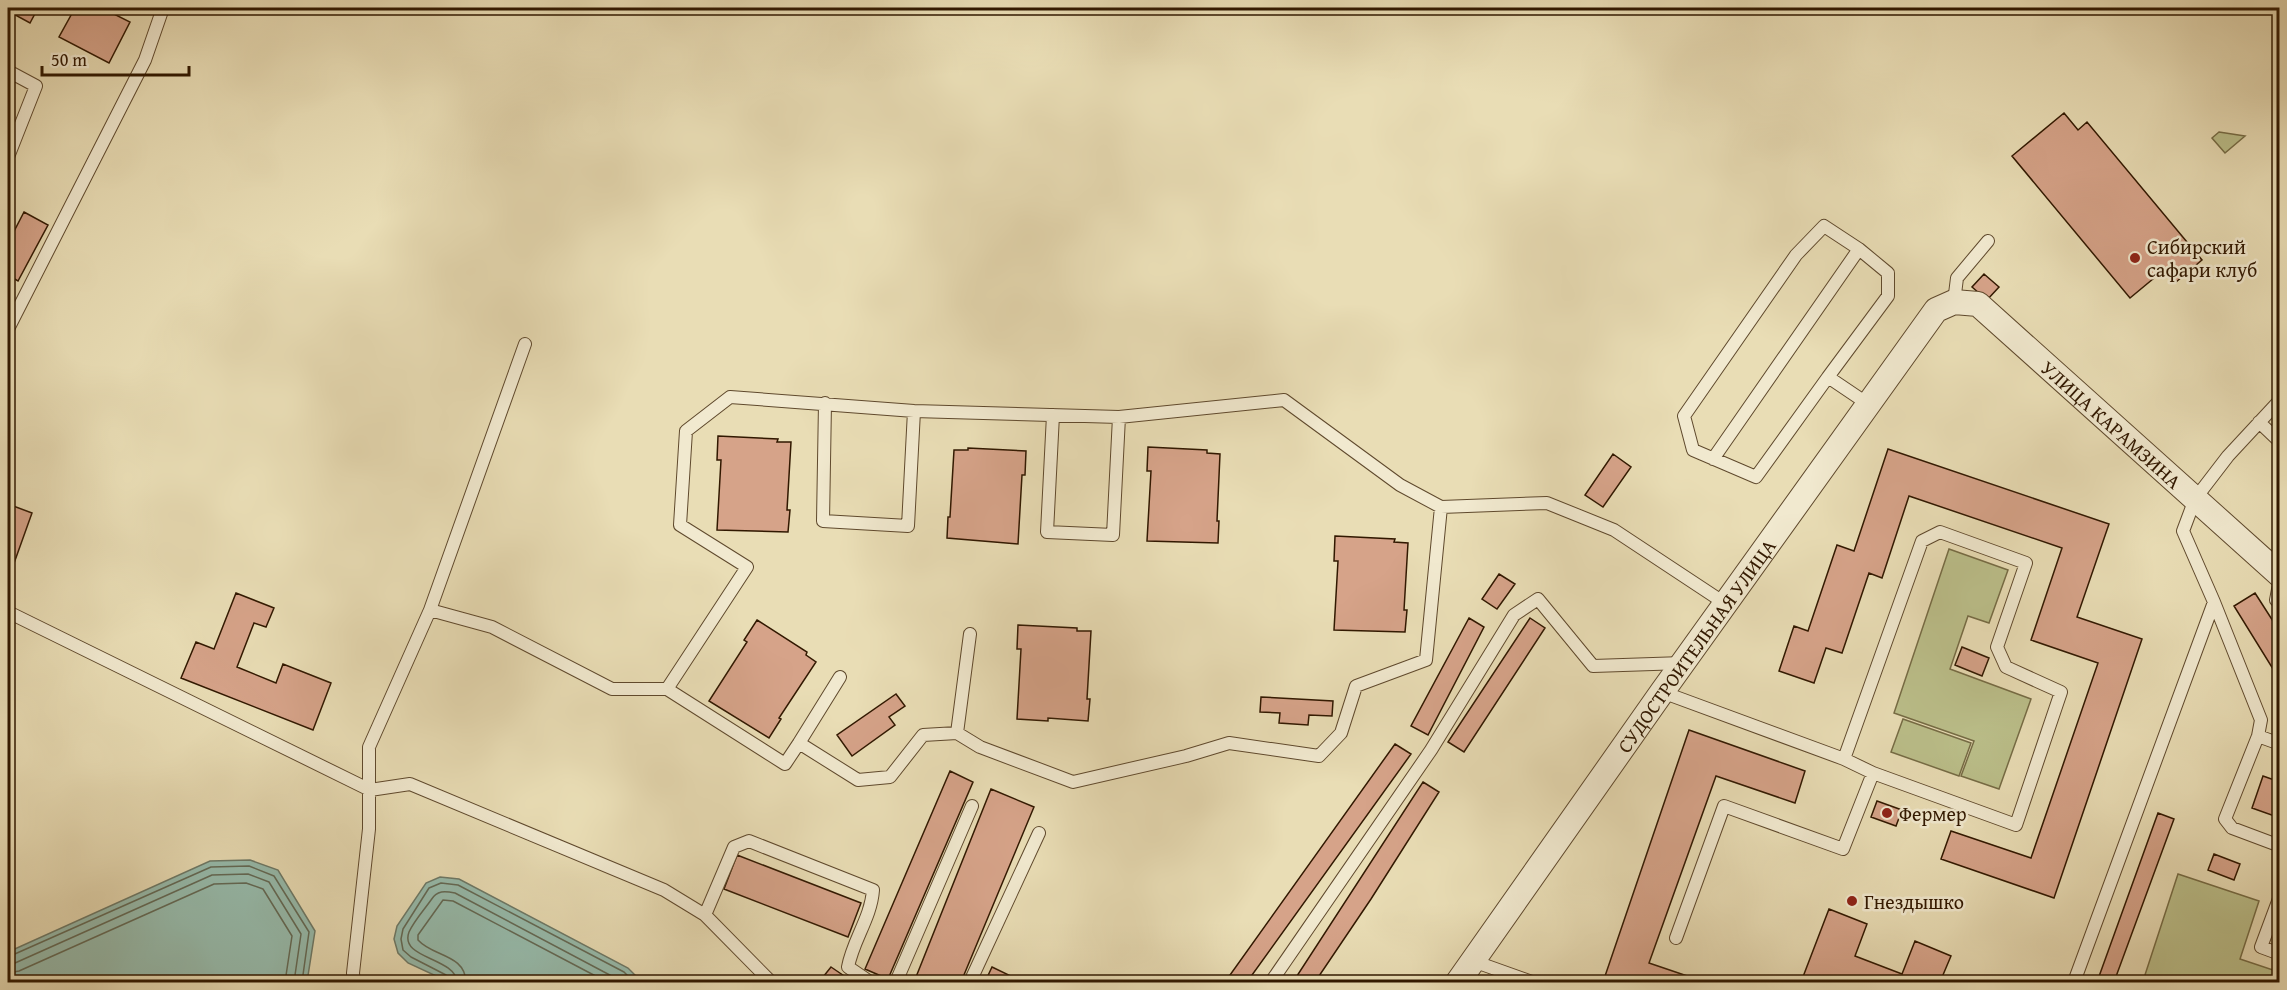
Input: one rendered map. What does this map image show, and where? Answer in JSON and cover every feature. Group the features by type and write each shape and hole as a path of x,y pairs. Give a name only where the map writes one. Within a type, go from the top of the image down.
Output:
{"street":[{"name":"УЛИЦА КАРАМЗИНА","path":"1945,306 1978,304 2280,577"},
{"name":"СУДОСТРОИТЕЛЬНАЯ УЛИЦА","path":"1458,982 1868,404 1945,306"}],"lane":[{"path":"8,329 145,60 163,8"},
{"path":"8,71 36,86 8,157"},
{"path":"1824,226 1888,273 1887,296 1828,377 1756,477 1693,450 1684,416 1796,255 1824,226"},
{"path":"1945,306 1957,278 1988,241"},
{"path":"1713,459 1858,249"},
{"path":"354,982 353,973 369,830 369,747 430,610 525,344"},
{"path":"1828,377 1868,404"},
{"path":"667,689 747,567 680,525 686,431 730,397 914,411 1119,417 1284,400 1400,485 1441,507 1547,504 1614,530 1726,604"},
{"path":"2280,400 2228,456 2195,499 2183,531 2261,720 2258,736 2224,819 2232,828 2280,846"},
{"path":"825,403 823,521 908,526 914,411"},
{"path":"1053,416 1047,532 1113,536 1119,417"},
{"path":"2259,422 2280,442"},
{"path":"798,743 858,780 890,777 923,735 957,733 980,747 1073,782 1186,756 1229,743 1319,756 1341,733 1356,686 1426,660 1441,507"},
{"path":"1662,692 1844,759 1872,773 2016,825 2061,692 2006,667 1997,648 2026,563 1940,532 1922,542 1844,759"},
{"path":"2280,577 2276,600 2280,604"},
{"path":"1271,982 1431,750 1514,615 1538,599 1593,666 1683,663"},
{"path":"2074,982 2214,602"},
{"path":"430,610 492,627 612,689 667,689 785,764 840,677"},
{"path":"8,612 370,790 410,784 664,890 705,915 771,982"},
{"path":"957,733 970,634"},
{"path":"2258,736 2280,744"},
{"path":"1676,938 1724,806 1843,849 1872,773"},
{"path":"896,982 972,806"},
{"path":"970,982 1040,833"},
{"path":"705,915 734,847 749,841 873,890 872,904 850,954 848,967 870,982"},
{"path":"2280,896 2261,947 2280,954"},
{"path":"1473,961 1532,982"}],"green space":[{"path":"2219,132 2245,136 2225,153 2212,138"},
{"path":"1949,549 2008,570 1989,623 1968,616 1950,669 2031,699 1999,789 1961,776 1974,741 1894,713"},
{"path":"1903,719 1971,743 1959,776 1891,752"},
{"path":"2178,874 2259,901 2240,959 2279,972 2279,982 2143,981"}],"water":[{"path":"250,860 278,870 315,931 307,982 8,982 8,952 210,861"},
{"path":"440,877 459,879 628,968 642,982 449,982 408,963 398,953 394,939 397,926 426,883"}],"building":[{"path":"8,8 38,8 30,23 8,11"},
{"path":"75,8 102,8 130,22 109,63 59,37"},
{"path":"2064,113 2078,130 2087,122 2202,260 2176,282 2165,269 2130,298 2012,156"},
{"path":"24,212 48,225 18,281 8,275 8,243"},
{"path":"1984,274 1999,287 1987,300 1972,287"},
{"path":"718,436 778,439 777,442 791,442 788,532 717,530 721,460 717,460"},
{"path":"1148,447 1207,450 1207,453 1220,454 1218,543 1147,541 1151,471 1147,471"},
{"path":"968,448 1026,451 1025,475 1022,475 1018,544 947,538 954,450 968,450"},
{"path":"1888,449 2109,524 2077,617 2142,639 2054,898 1941,859 1951,831 2031,858 2098,663 2031,640 2062,548 1909,496 1882,578 1869,573 1842,653 1826,648 1814,683 1779,671 1794,626 1808,631 1837,545 1854,551"},
{"path":"1613,454 1631,467 1603,507 1585,495"},
{"path":"8,504 32,513 13,566 8,564"},
{"path":"1335,536 1395,539 1394,542 1408,543 1405,632 1334,630 1338,561 1334,561"},
{"path":"1499,574 1515,584 1497,609 1482,599"},
{"path":"236,593 274,608 266,627 254,623 237,667 276,683 283,664 331,683 313,730 181,678 196,642 214,649"},
{"path":"2255,593 2280,632 2280,665 2273,669 2234,606"},
{"path":"1469,618 1484,627 1428,735 1411,726"},
{"path":"1530,618 1545,628 1464,752 1448,742"},
{"path":"757,620 807,652 806,655 816,662 779,718 781,719 769,738 709,701 747,642 744,640"},
{"path":"1018,625 1077,628 1077,631 1091,631 1088,721 1048,718 1048,721 1017,719 1021,649 1017,649"},
{"path":"1962,647 1989,658 1982,676 1955,665"},
{"path":"896,694 905,706 889,717 895,725 852,756 837,735"},
{"path":"1261,697 1333,701 1332,716 1309,715 1308,725 1279,723 1280,713 1260,712"},
{"path":"1689,730 1805,771 1795,803 1716,776 1649,963 1705,982 1603,982"},
{"path":"1395,744 1411,754 1247,982 1225,982"},
{"path":"950,771 973,782 888,979 865,969"},
{"path":"2263,776 2280,782 2280,818 2252,808"},
{"path":"1423,782 1439,792 1371,899 1315,982 1293,982"},
{"path":"991,789 1034,807 961,982 914,982"},
{"name":"Фермер","path":"1877,801 1902,810 1896,826 1871,817"},
{"path":"2158,813 2174,819 2114,982 2097,982"},
{"path":"2214,854 2240,864 2234,880 2208,870"},
{"path":"737,855 861,903 848,937 724,889"},
{"path":"1829,909 1867,924 1855,956 1902,974 1915,941 1951,956 1940,982 1859,982 1846,978 1844,982 1801,982"},
{"path":"831,967 853,982 819,982"},
{"path":"992,967 1019,980 1018,982 985,982"}],"place":[{"name":"Сибирский сафари клуб","path":"2135,258"},
{"name":"Фермер","path":"1887,813"},
{"name":"Гнездышко","path":"1852,901"}]}
